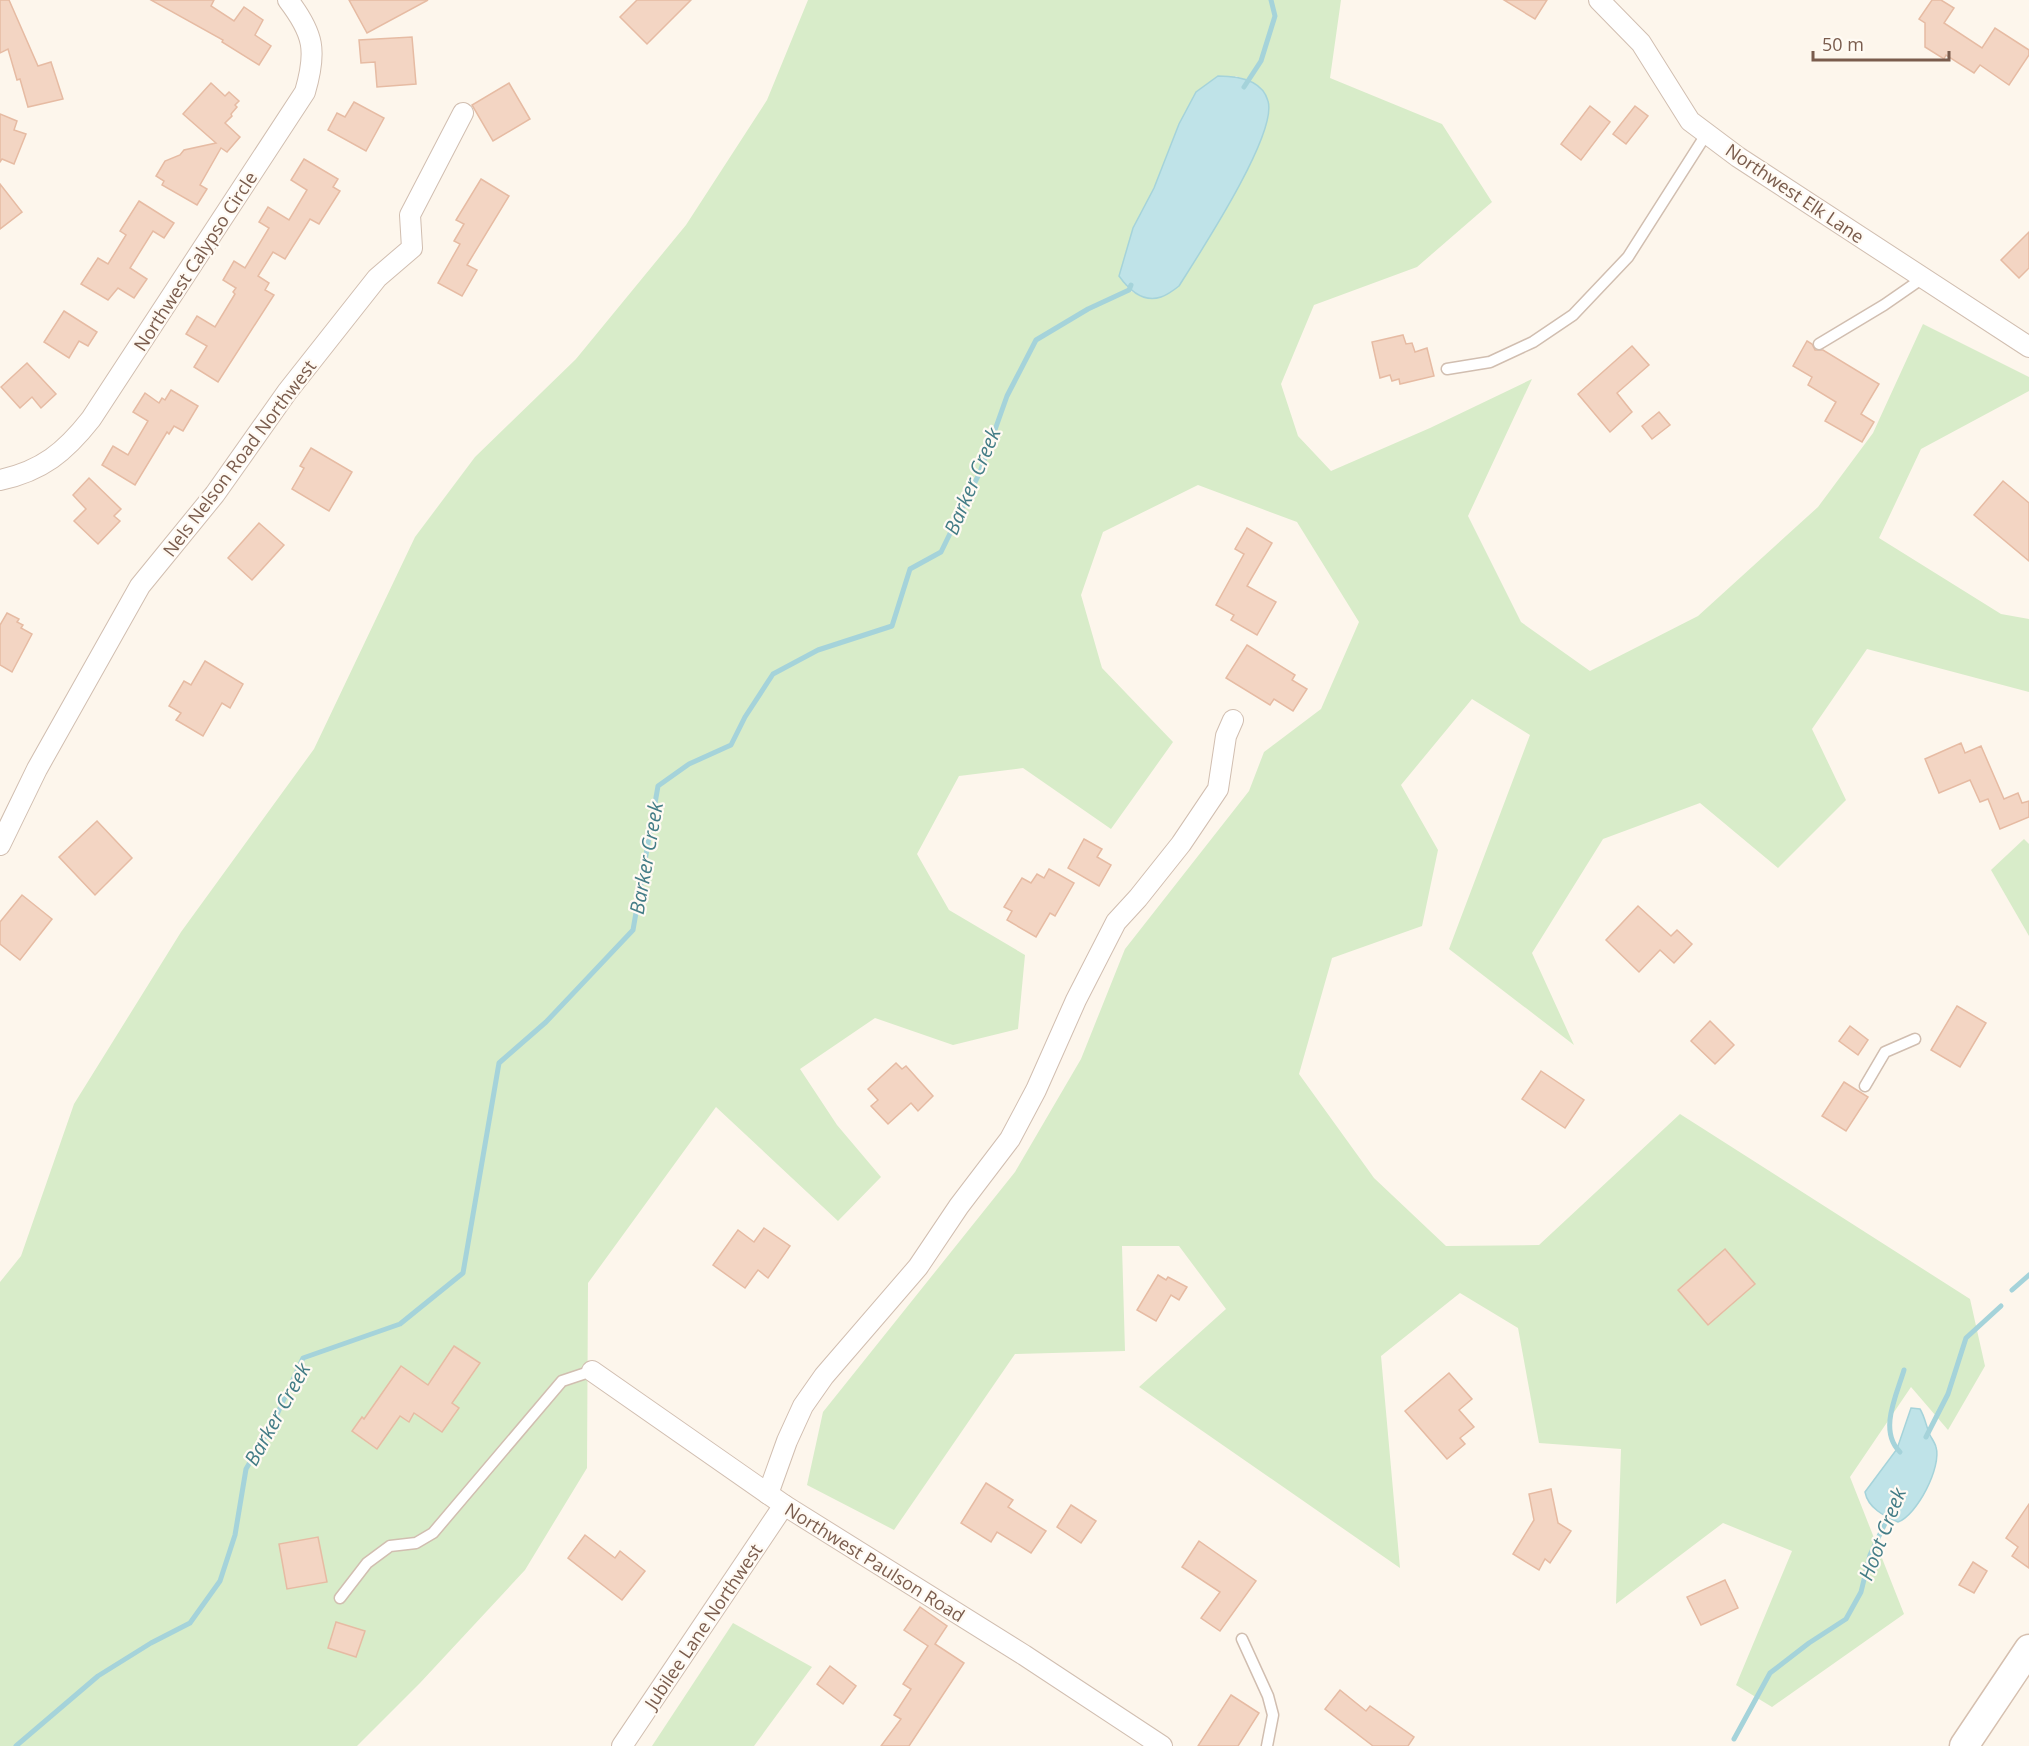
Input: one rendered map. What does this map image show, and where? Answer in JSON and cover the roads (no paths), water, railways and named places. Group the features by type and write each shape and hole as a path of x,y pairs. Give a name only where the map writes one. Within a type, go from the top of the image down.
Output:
{"main road":[{"path":"1964,1746 2029,1649"}],"street":[{"name":"Northwest Calypso Circle","path":"0,480 22,475 52,459 72,443 91,419 304,92 311,71 313,51 305,21 288,0"},
{"name":"Northwest Elk Lane","path":"1599,0 1641,43 1690,121 1738,157 2029,347"},
{"name":"Nels Nelson Road Northwest","path":"0,845 37,769 140,586 215,494 287,392 377,278 412,248 410,215 463,113"},
{"name":"Jubilee Lane Northwest","path":"622,1746 776,1500 787,1441 803,1406 824,1376 918,1267 958,1206 1010,1139 1036,1090 1086,980 1116,922 1181,844 1218,789 1226,735 1233,720"},
{"name":"Northwest Paulson Road","path":"592,1371 776,1500 1024,1655 1162,1746"}],"lane":[{"path":"1447,369 1490,362 1533,342 1573,315 1628,257 1707,133"},
{"path":"1819,344 1884,305 1923,278"},
{"path":"1865,1086 1885,1052 1915,1038"},
{"path":"340,1598 367,1563 390,1546 416,1543 433,1533 562,1381 592,1371"},
{"path":"1242,1639 1268,1696 1273,1715 1267,1746"}],"water":[{"path":"1218,76 1248,80 1255,83 1265,94 1268,101 1268,117 1261,139 1235,194 1179,286 1161,297 1142,297 1127,286 1119,276 1133,228 1154,188 1179,124 1196,92"},
{"path":"1911,1408 1920,1409 1922,1412 1936,1445 1937,1456 1932,1478 1920,1500 1905,1518 1898,1522 1873,1507 1865,1492 1897,1449"}],"waterway":[{"name":"Barker Creek","path":"1244,87 1261,61 1275,16 1271,0"},
{"name":"Barker Creek","path":"16,1746 98,1676 151,1643 190,1623 220,1581 235,1535 246,1469 273,1423 303,1358 400,1324 463,1273 499,1063 546,1022 633,930 658,786 689,764 731,745 745,717 773,674 818,650 892,626 910,569 941,552 980,472 1007,396 1036,340 1088,309 1129,290 1131,285"},
{"name":"Hoot Creek","path":"2012,1290 2029,1275"},
{"name":"Hoot Creek","path":"1926,1437 1948,1394 1966,1338 2001,1306"},
{"path":"1900,1452 1890,1434 1890,1423 1891,1412 1904,1370"},
{"name":"Hoot Creek","path":"1734,1739 1770,1673 1809,1643 1846,1619 1861,1592 1870,1555 1890,1513"}]}
